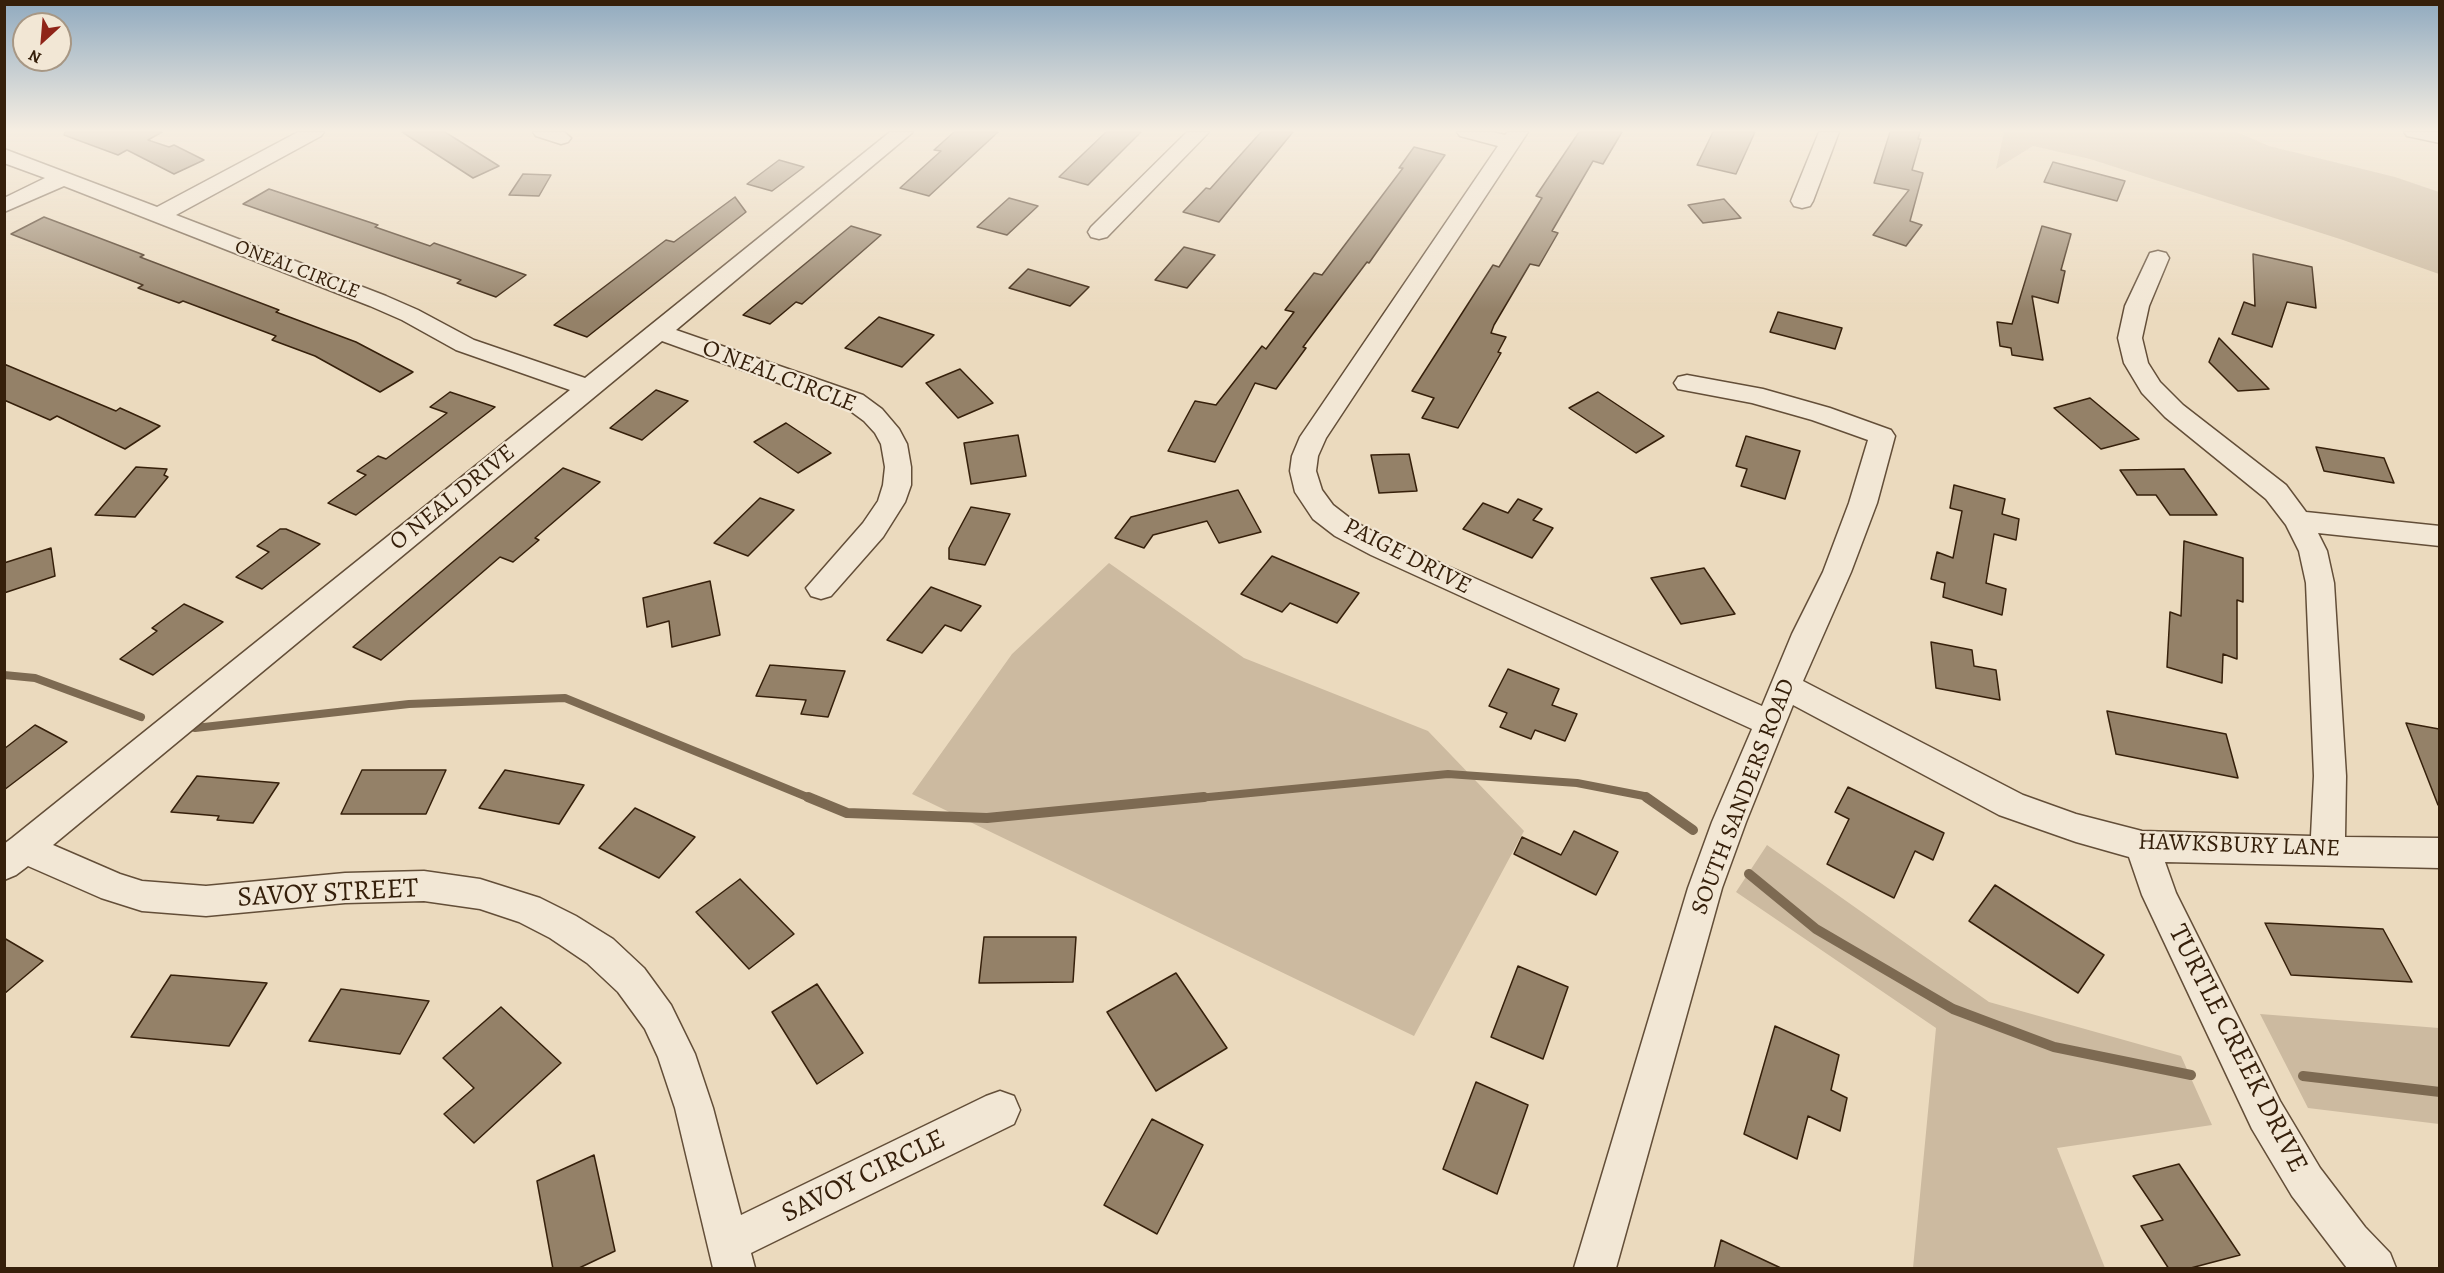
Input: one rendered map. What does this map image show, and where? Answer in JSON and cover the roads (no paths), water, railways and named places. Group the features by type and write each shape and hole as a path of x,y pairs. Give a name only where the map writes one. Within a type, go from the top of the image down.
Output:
{"street":[{"path":"4,206 35,191"},
{"name":"ONEAL CIRCLE","path":"96,191 378,301 410,315 465,345 589,388"},
{"path":"157,216 203,191"},
{"name":"O NEAL DRIVE","path":"14,856 831,191"},
{"path":"1099,232 1140,191"},
{"name":"PAIGE DRIVE","path":"1478,191 1313,437 1305,456 1303,471 1309,492 1323,512 1345,529 1381,548 1770,724"},
{"path":"1802,201 1806,191"},
{"path":"2158,258 2137,306 2130,338 2136,363 2151,387 2174,411 2276,492 2298,521 2313,551 2320,583 2330,776 2328,850"},
{"name":"O NEAL CIRCLE","path":"659,332 845,398 873,415 886,429 894,444 898,467 897,484 891,502 873,530 821,588"},
{"name":"SOUTH SANDERS ROAD","path":"1595,1269 1705,888 1729,822 1785,687 1845,552 1863,503 1881,436 1821,414 1754,395 1688,383"},
{"path":"2298,521 2439,536"},
{"name":"HAWKSBURY LANE","path":"1785,687 2011,805 2076,828 2142,846 2439,853"},
{"name":"TURTLE CREEK DRIVE","path":"2142,846 2159,895 2266,1115 2306,1182 2350,1242 2375,1269"},
{"name":"SAVOY STREET","path":"14,856 142,896 206,901 345,888 424,886 480,894 528,909 563,927 600,951 631,980 658,1017 676,1054 694,1108 731,1256"},
{"name":"SAVOY CIRCLE","path":"731,1256 1000,1110"}],"waterway":[{"path":"4,675 35,678 141,717"},
{"path":"195,728 409,704 565,698 812,799"},
{"path":"1188,799 1448,774 1577,783 1644,796 1648,799"},
{"path":"808,797 847,813 987,818 1204,797"},
{"path":"1646,797 1693,830"},
{"path":"1749,874 1816,929 1953,1009 2054,1047 2191,1075"},
{"path":"2303,1076 2440,1092"}]}
